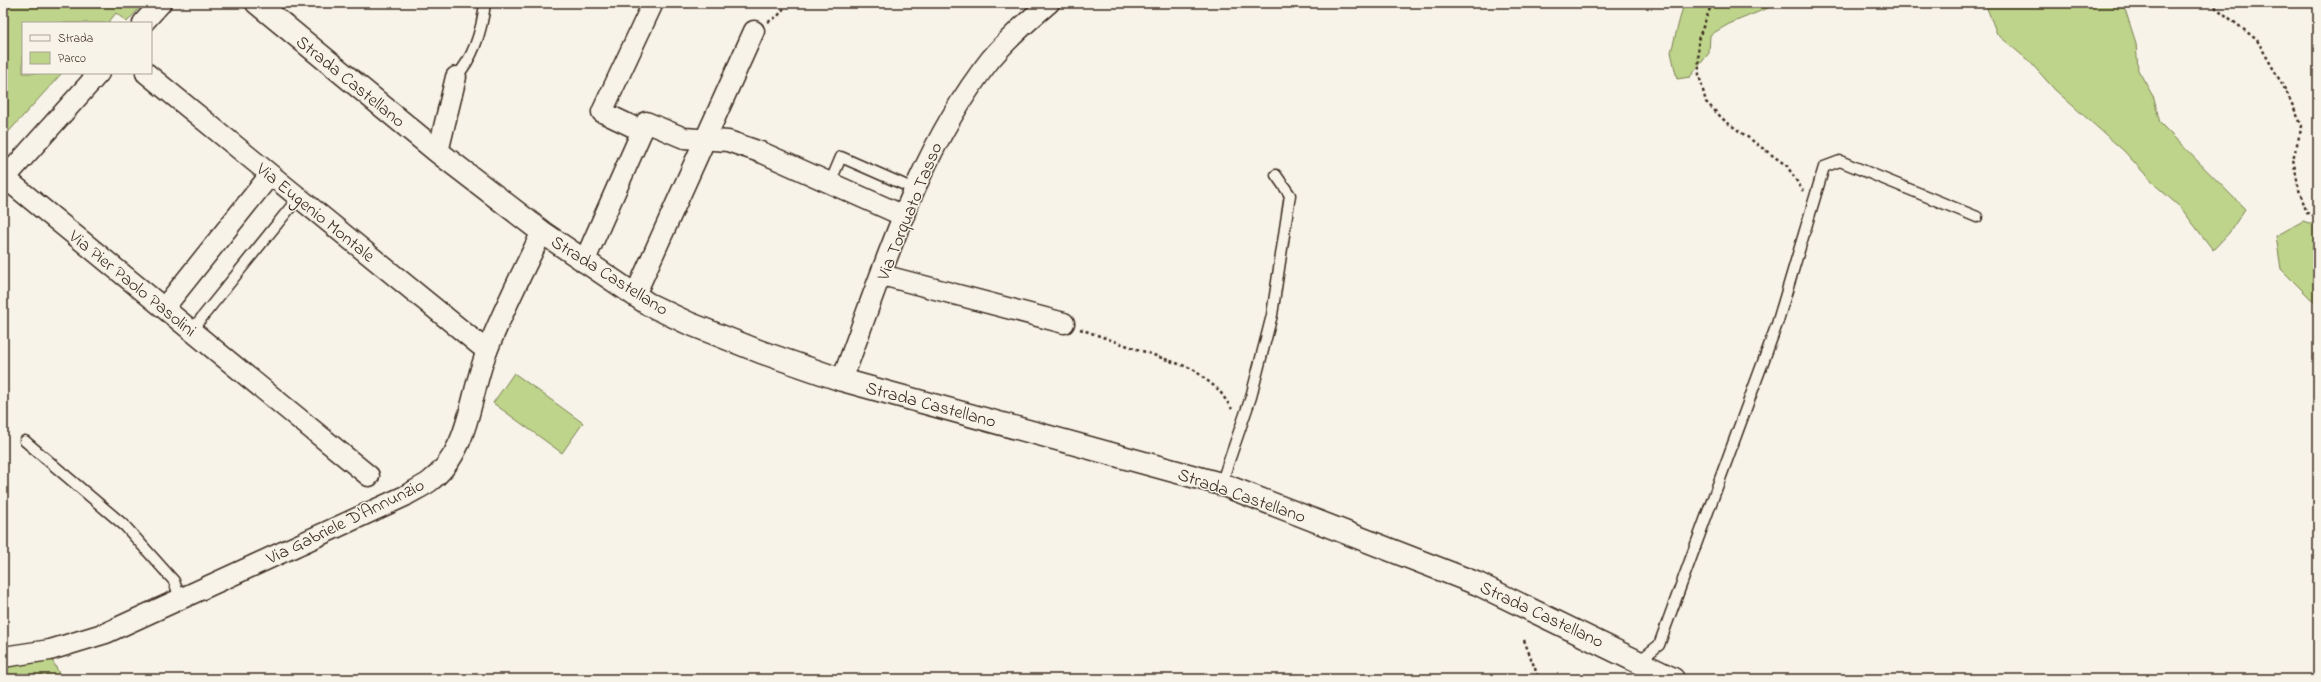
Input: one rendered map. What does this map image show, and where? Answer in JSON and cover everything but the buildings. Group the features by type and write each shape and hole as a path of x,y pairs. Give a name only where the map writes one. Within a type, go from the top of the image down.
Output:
{"street":[{"path":"144,22 161,3"},
{"name":"Strada Castellano","path":"257,3 438,152 542,232 634,295 688,323 761,352 842,380 1221,484 1478,584 1639,661 1673,679"},
{"path":"642,130 602,112 653,3"},
{"name":"Via Torquato Tasso","path":"842,380 914,189 938,138 990,59 1025,23 1049,3"},
{"path":"634,295 754,31"},
{"name":"Via Pier Paolo Pasolini","path":"98,74 5,178 368,476"},
{"name":"Via Eugenio Montale","path":"147,74 487,351"},
{"path":"438,152 456,77"},
{"path":"584,262 646,122 684,138 728,141 742,146 904,216"},
{"path":"164,308 270,175"},
{"name":"Via Gabriele D'Annunzio","path":"3,657 50,650 106,632 405,496 430,482 449,460 465,432 475,385 487,351 542,232"},
{"path":"882,275 1064,323"}],"lane":[{"path":"456,77 468,64 483,21 485,3"},
{"path":"830,183 841,157 914,189"},
{"path":"1639,661 1659,645 1777,324 1824,167 1840,161 1977,217"},
{"path":"1221,484 1251,397 1272,315 1290,195 1276,175"},
{"path":"191,331 298,198"},
{"path":"25,441 125,526 174,581 180,599"}],"path":[{"path":"754,31 778,16 788,3"},
{"path":"1712,3 1698,40 1699,75 1706,102 1724,120 1786,166 1803,189 1811,210"},
{"path":"2210,3 2257,40 2287,93 2302,126 2293,159 2299,190 2307,213 2318,217"},
{"path":"1064,323 1193,369 1220,390 1231,407 1239,430"},
{"path":"1524,640 1539,679"}],"green space":[{"path":"3,3 144,3 127,22 116,13 109,22 22,22 22,74 61,74 3,138"},
{"path":"1684,3 1780,3 1729,24 1710,35 1709,53 1690,77 1677,79 1671,52"},
{"path":"1985,3 2123,3 2136,43 2138,70 2154,98 2160,123 2245,209 2229,233 2213,250 2181,208 2154,184 2124,151 2055,90 2030,62 1997,34"},
{"path":"2303,221 2318,226 2318,306 2281,269 2276,236"},
{"path":"514,373 583,423 562,453 493,403"},
{"path":"50,656 60,675 48,679 3,679 3,662"}]}
